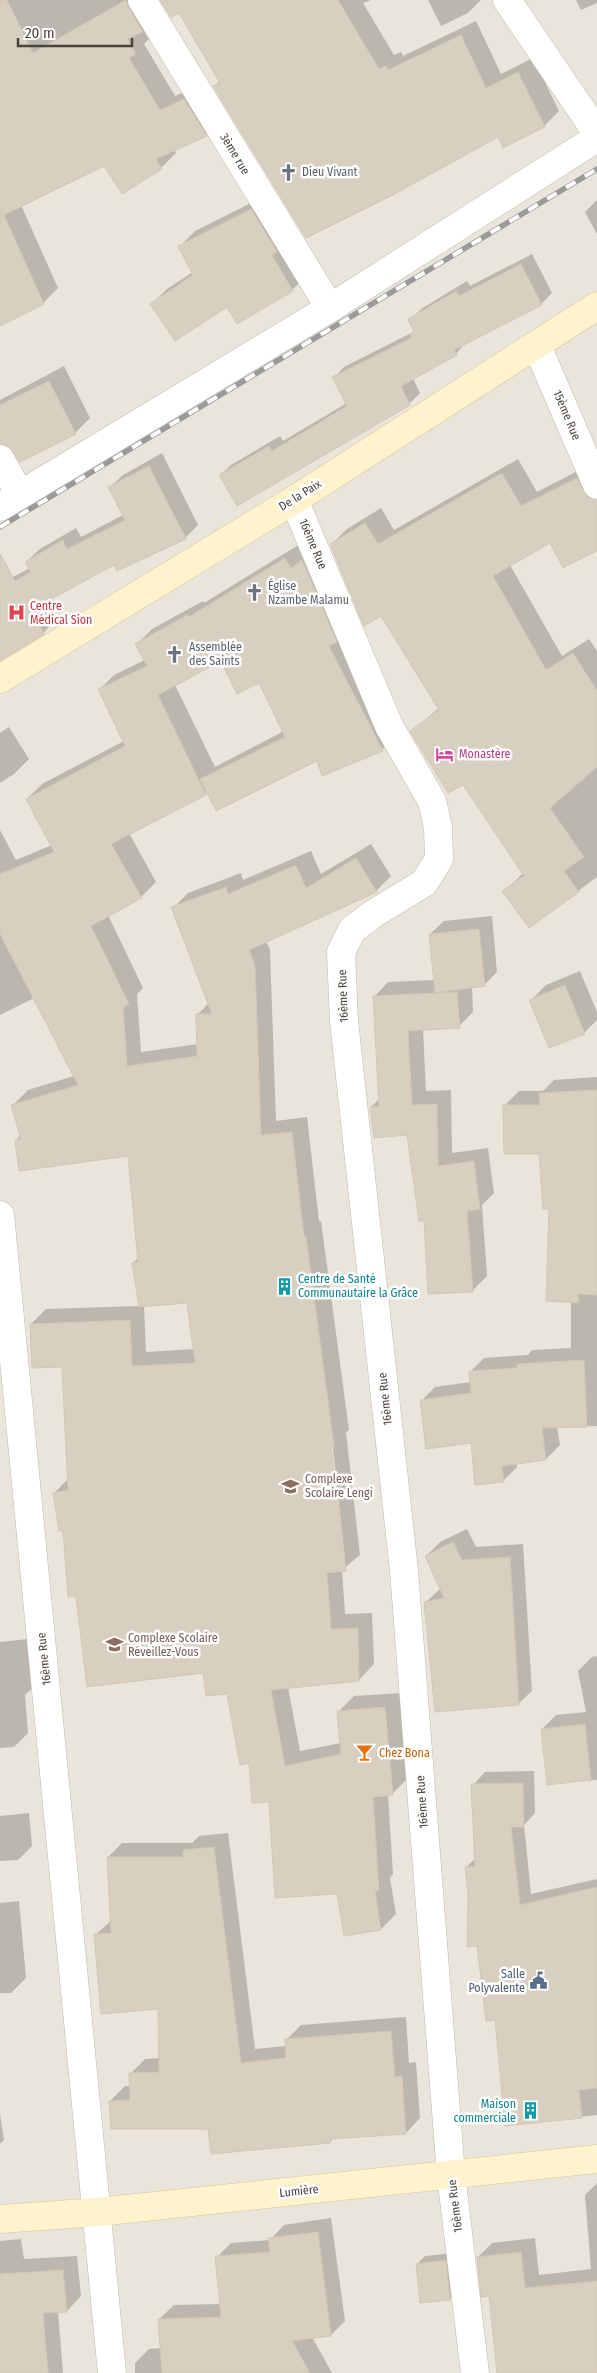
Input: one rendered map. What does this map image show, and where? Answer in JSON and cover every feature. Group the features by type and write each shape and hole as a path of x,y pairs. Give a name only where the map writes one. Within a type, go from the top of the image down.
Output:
{"street":[{"name":"3ème rue","path":"142,0 330,308"},
{"path":"507,0 597,133"},
{"path":"0,459 10,501 330,308 597,138"},
{"name":"De la Paix","path":"0,679 294,500 597,306"},
{"name":"15ème Rue","path":"537,346 597,485"},
{"name":"16ème Rue","path":"294,500 389,726 432,801 438,827 439,859 424,883 373,914 352,930 341,952 344,1021 404,1571 451,2175 475,2373"},
{"name":"16ème Rue","path":"0,1215 98,2212 112,2373"},
{"name":"Lumière","path":"0,2219 98,2212 597,2159"}],"shaded area":[{"path":"0,0 597,0 597,2373 0,2373"}],"building":[{"path":"0,0 7,0 33,53 126,0 143,32 127,39 136,54 129,58 160,110 184,99 207,136 156,159 162,169 122,194 104,166 4,215 44,304 0,326"},
{"path":"160,0 338,0 379,69 386,66 388,70 461,35 486,88 518,72 545,127 503,148 498,137 391,196 306,238 213,86 220,83 179,13 171,17"},
{"path":"251,209 277,252 272,255 293,291 237,324 227,307 175,341 150,304 193,275 178,246"},
{"path":"521,264 542,305 454,350 457,355 401,386 410,405 237,506 219,475 269,446 272,451 347,406 332,377 411,338 410,335 414,332 408,319 456,291 459,296"},
{"path":"49,381 76,434 20,462 8,446 0,443 0,405"},
{"path":"149,466 186,539 117,571 114,565 31,610 44,634 0,661 0,554 15,581 31,572 25,562 63,540 67,549 125,520 108,487"},
{"path":"502,473 521,506 577,478 587,497 597,500 597,551 563,568 550,543 493,576 546,670 573,653 597,691 597,767 550,808 584,857 564,871 579,892 529,928 502,891 524,876 463,785 448,793 410,731 439,710 381,616 364,626 330,544 365,523 378,544"},
{"path":"285,558 291,568 302,560 337,642 329,646 383,751 322,776 317,761 216,811 200,779 285,737 259,683 237,694 221,661 158,695 206,795 111,844 142,898 91,926 129,1004 123,1007 127,1066 197,1056 196,1014 212,1014 171,907 226,887 228,894 296,865 306,888 356,858 377,892 249,950 255,966 261,1135 292,1132 304,1236 306,1236 334,1446 331,1446 346,1571 327,1573 331,1629 358,1628 359,1681 271,1690 285,1766 341,1754 337,1711 385,1707 393,1795 373,1797 379,1891 375,1891 381,1930 344,1936 337,1894 275,1898 269,1802 252,1803 249,1763 240,1765 227,1694 206,1696 203,1673 87,1687 76,1597 68,1597 63,1530 59,1531 53,1493 68,1490 62,1367 32,1368 30,1324 130,1320 132,1366 195,1363 187,1303 139,1307 132,1263 138,1262 128,1156 19,1171 15,1140 21,1139 11,1105 78,1085 0,934 0,874 54,852 26,799 125,746 98,689 147,666 135,644 187,615 189,617"},
{"path":"479,929 485,986 435,993 429,934"},
{"path":"565,985 585,1034 549,1048 529,1000"},
{"path":"457,992 460,1028 408,1031 412,1105 437,1104 438,1166 474,1161 480,1209 467,1211 473,1292 428,1294 424,1221 419,1221 407,1135 374,1138 370,1107 379,1106 373,996"},
{"path":"597,1090 597,1295 578,1294 579,1303 546,1301 549,1209 543,1209 539,1154 504,1154 503,1105 540,1105 539,1093"},
{"path":"584,1360 587,1427 542,1428 546,1460 502,1466 504,1482 475,1485 471,1443 426,1449 420,1400 471,1393 469,1371 517,1368 517,1364"},
{"path":"453,1542 462,1560 510,1557 519,1705 435,1712 424,1602 444,1598 425,1556"},
{"path":"585,1724 591,1780 547,1785 541,1729"},
{"path":"523,1783 524,1827 511,1827 520,1905 597,1887 597,2088 579,2090 582,2118 505,2126 495,2020 486,2021 477,1946 467,1947 468,1894 465,1867 475,1866 471,1784"},
{"path":"214,1847 241,2063 286,2058 285,2039 391,2031 395,2077 402,2076 406,2134 330,2139 330,2143 211,2154 208,2129 111,2129 109,2101 130,2100 129,2073 159,2072 158,2009 101,2014 94,1934 111,1933 107,1857 183,1857 183,1850"},
{"path":"318,2232 331,2336 292,2341 310,2373 162,2373 158,2319 221,2317 215,2256 270,2252 268,2238"},
{"path":"521,2252 525,2288 597,2281 597,2373 497,2373 489,2296 481,2297 477,2257"},
{"path":"446,2260 450,2300 420,2303 416,2264"},
{"path":"63,2270 67,2312 43,2313 48,2373 0,2373 0,2274"}],"railway":[{"path":"0,527 597,169"}],"place":[{"name":"Dieu Vivant","path":"288,172"},
{"name":"Église Nzambe Malamu","path":"254,593"},
{"name":"Centre Médical Sion","path":"16,613"},
{"name":"Assemblée des Saints","path":"175,654"},
{"name":"Monastère","path":"445,754"},
{"name":"Centre de Santé Communautaire la Grâce","path":"284,1286"},
{"name":"Complexe Scolaire Lengi","path":"291,1486"},
{"name":"Complexe Scolaire Réveillez-Vous","path":"114,1645"},
{"name":"Chez Bona","path":"365,1753"},
{"name":"Salle Polyvalente","path":"539,1981"},
{"name":"Maison commerciale","path":"530,2111"}]}
